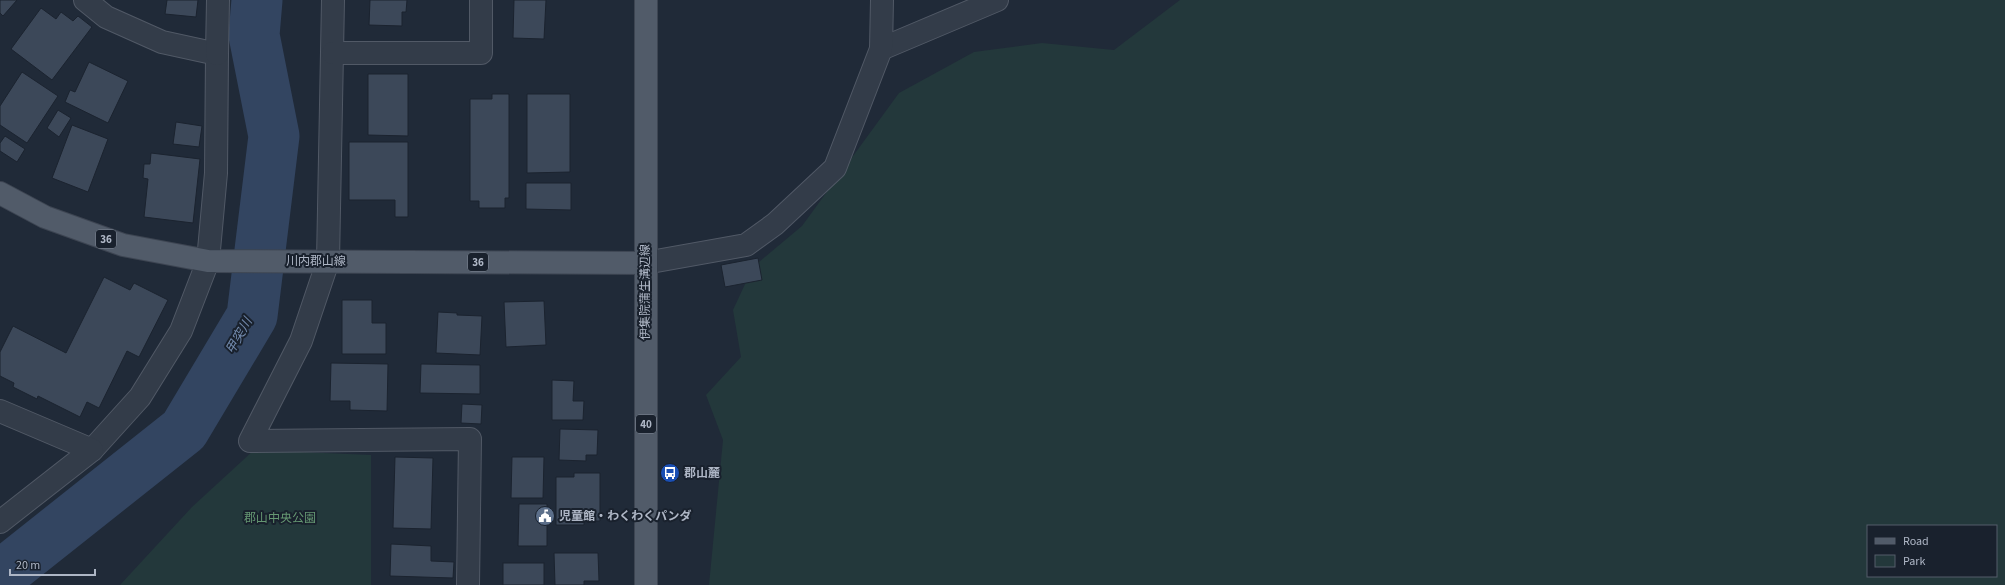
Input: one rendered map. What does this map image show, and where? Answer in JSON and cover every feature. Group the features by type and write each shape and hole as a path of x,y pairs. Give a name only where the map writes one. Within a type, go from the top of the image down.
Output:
{"main road":[{"name":"伊集院蒲生溝辺線","path":"646,0 646,585"},
{"name":"川内郡山線","path":"0,193 45,217 123,245 214,261 645,263"}],"street":[{"path":"85,0 106,17 162,42 217,54"},
{"path":"0,522 92,450 140,397 181,331 214,261 218,0"},
{"path":"333,0 333,53 319,261 301,341 250,440 470,439 468,585"},
{"path":"333,53 481,53 481,0"},
{"path":"645,263 746,245 775,224 835,168 880,49 882,0"},
{"path":"880,49 997,0"},
{"path":"0,411 92,450"}],"green space":[{"path":"1180,0 2005,0 2005,585 709,585 723,440 706,395 741,357 733,310 753,267 802,226 899,93 974,52 1042,43 1114,50"},
{"name":"郡山中央公園","path":"254,450 371,455 371,585 120,585 192,507"}],"building":[{"path":"0,0 17,0 3,16 0,13"},
{"path":"167,0 198,0 196,17 165,14"},
{"path":"370,0 407,0 406,12 402,12 402,26 369,25"},
{"path":"514,0 546,0 544,39 513,38"},
{"path":"41,8 56,19 61,12 73,21 78,16 92,27 52,80 11,49"},
{"path":"89,62 128,81 108,123 65,102 70,90 75,92"},
{"path":"22,72 58,96 27,143 0,125 0,106"},
{"path":"368,74 408,74 408,136 368,135"},
{"path":"492,94 509,94 509,198 505,198 505,208 479,208 479,201 470,201 470,99 492,99"},
{"path":"527,94 570,94 570,172 527,173"},
{"path":"58,110 71,118 59,137 47,128"},
{"path":"176,122 202,126 199,147 173,144"},
{"path":"72,125 108,139 88,192 52,178"},
{"path":"5,136 25,149 17,162 0,151 0,143"},
{"path":"349,142 408,142 408,217 395,217 395,200 349,200"},
{"path":"151,153 200,159 193,223 144,217 148,179 143,178 144,164 150,164"},
{"path":"526,183 571,183 571,210 526,209"},
{"path":"758,258 762,280 725,287 721,265"},
{"path":"104,277 130,290 134,283 168,300 139,357 127,351 99,408 87,402 80,417 38,396 37,399 13,387 14,383 0,376 0,352 13,326 66,353"},
{"path":"342,300 372,300 372,323 386,323 386,354 342,354"},
{"path":"544,301 546,345 506,347 504,302"},
{"path":"438,312 457,313 457,315 482,316 480,355 436,353"},
{"path":"331,363 388,364 387,411 350,410 350,401 330,401"},
{"path":"421,364 480,365 480,394 420,393"},
{"path":"552,380 574,381 573,401 584,401 583,420 552,420"},
{"path":"462,404 482,405 481,424 461,423"},
{"path":"560,429 598,430 597,455 586,455 586,461 559,460"},
{"path":"395,457 433,458 431,529 393,528"},
{"path":"512,457 544,457 543,498 511,498"},
{"path":"574,473 600,473 600,521 584,521 584,525 556,525 556,477 574,477"},
{"path":"519,504 547,504 547,546 518,546"},
{"path":"391,544 431,546 431,561 454,562 453,578 390,576"},
{"path":"554,553 598,553 599,581 584,581 584,585 555,585"},
{"path":"503,563 544,563 544,585 503,585"}],"waterway":[{"name":"甲突川","path":"0,576 184,430 252,316 274,136 254,35 257,0"}],"place":[{"name":"郡山麓","path":"670,473"},
{"name":"児童館・わくわくパンダ","path":"545,516"}]}
